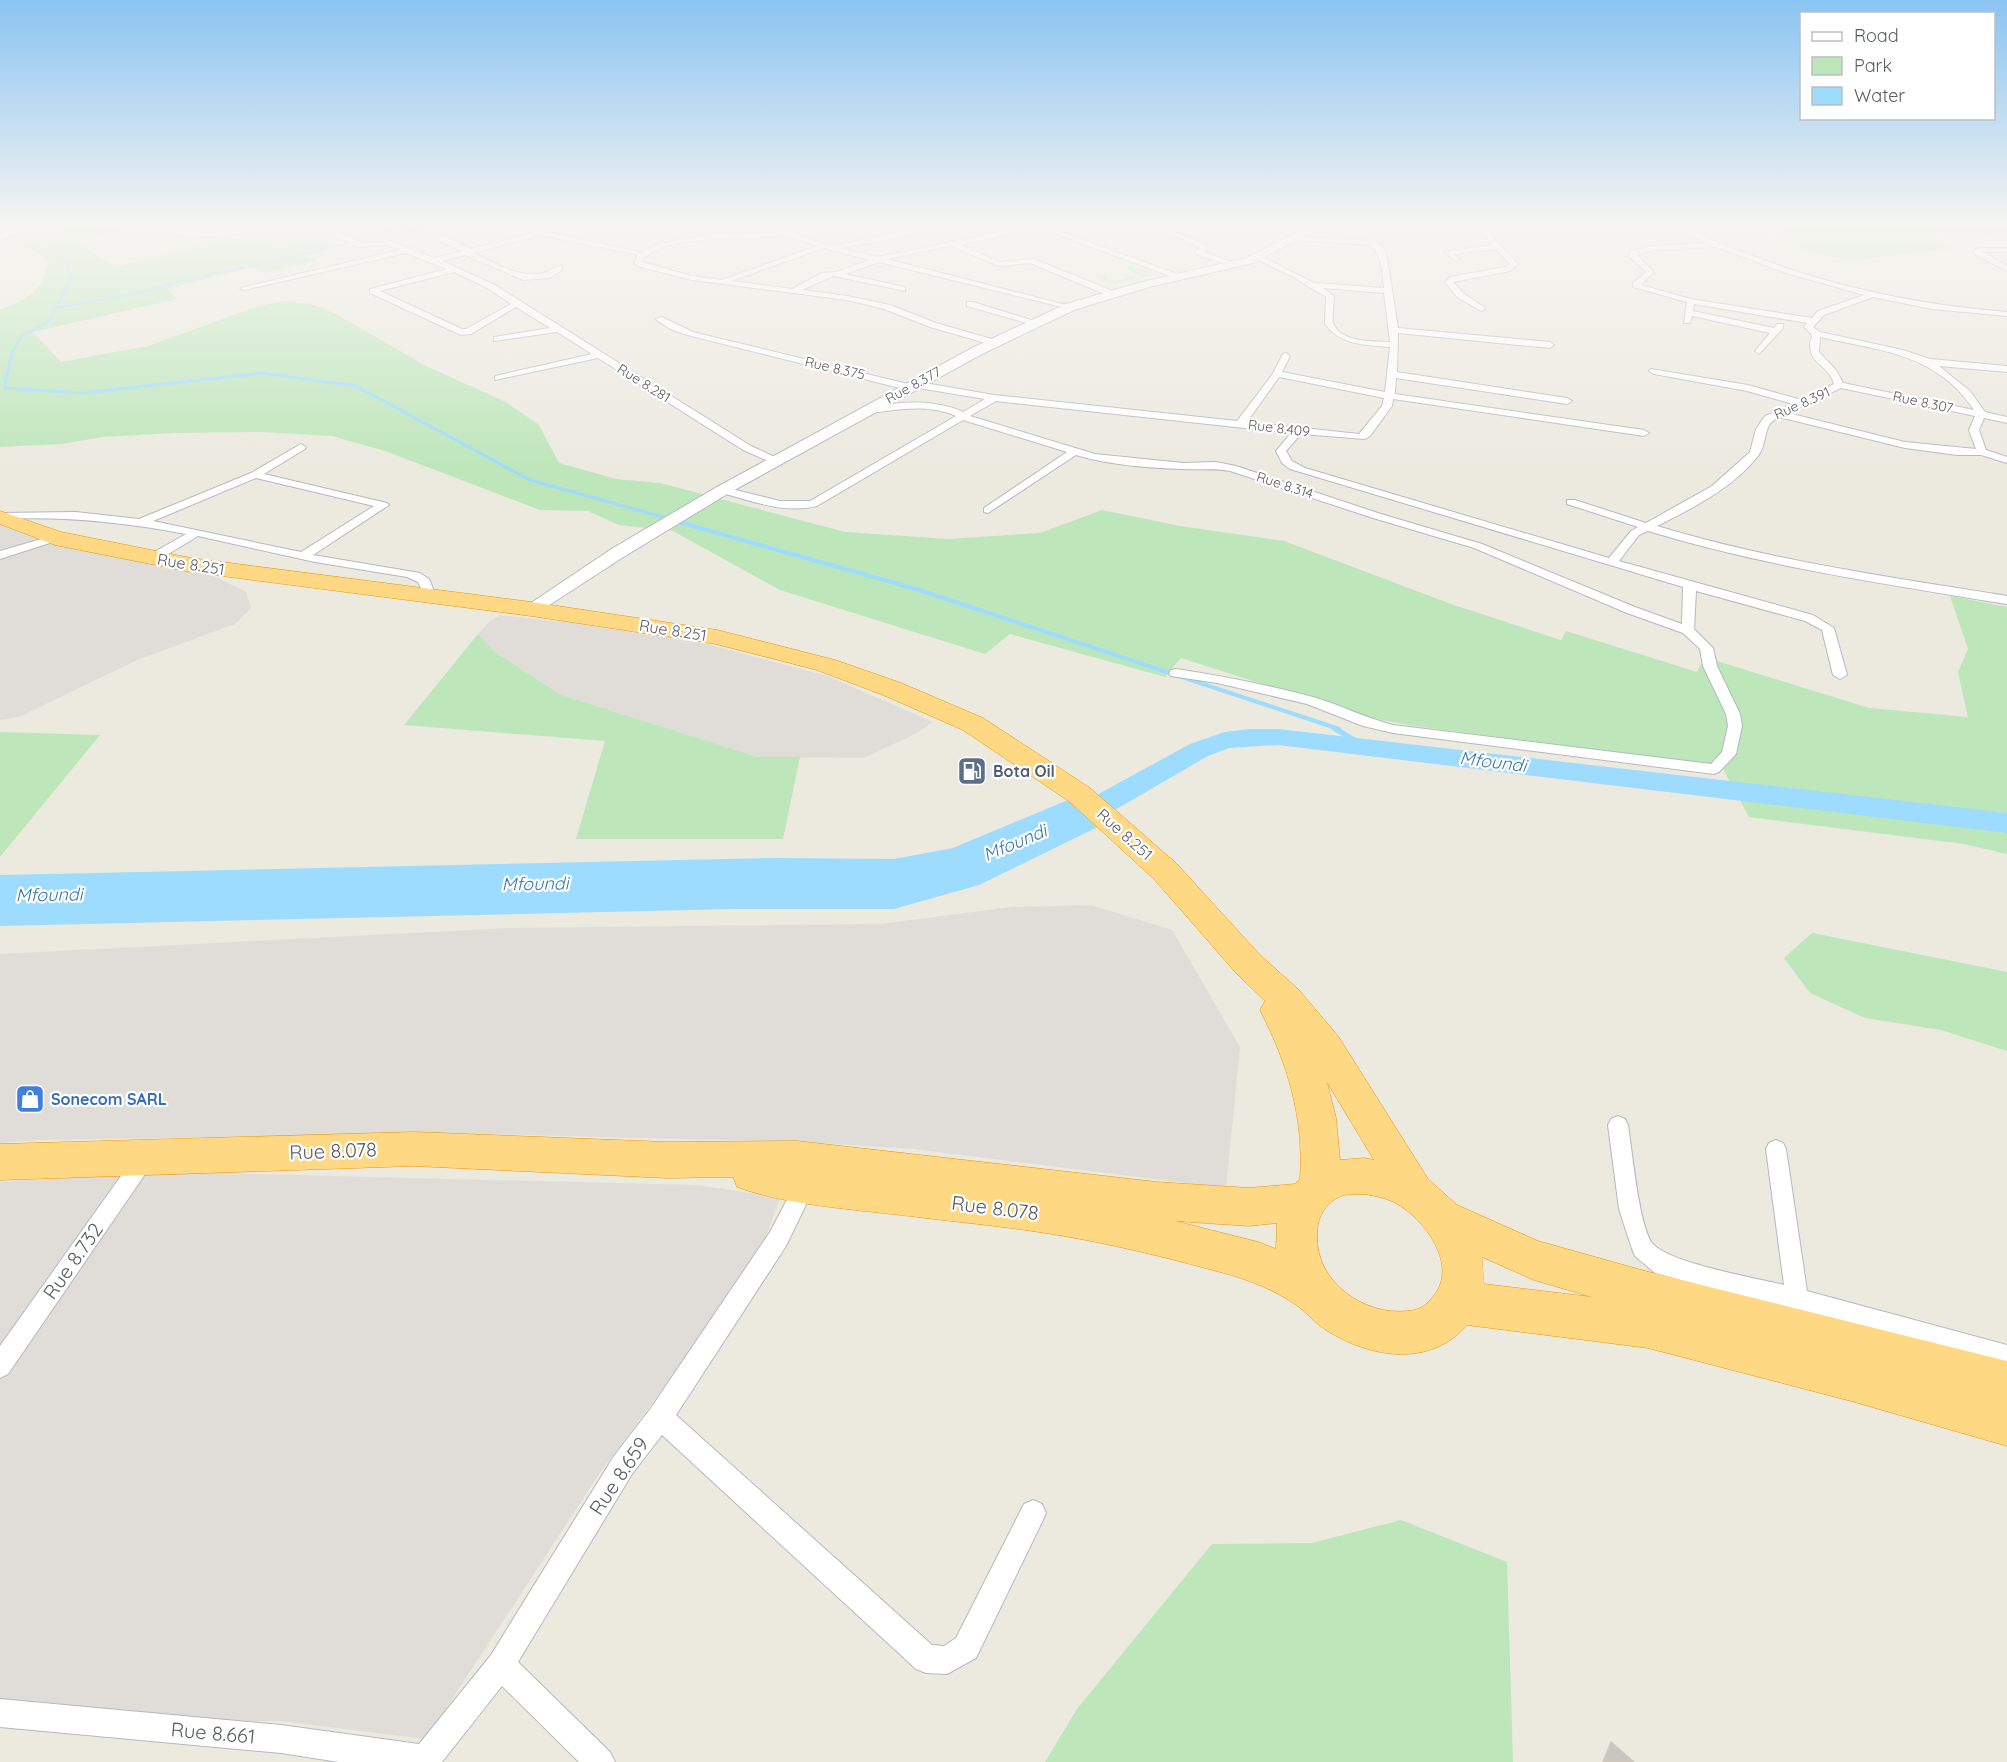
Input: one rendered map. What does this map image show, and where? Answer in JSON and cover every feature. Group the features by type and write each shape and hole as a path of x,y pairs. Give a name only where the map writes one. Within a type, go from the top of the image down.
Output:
{"highway":[{"name":"Rue 8.251","path":"0,516 55,538 153,558 531,609 717,637 826,665 912,697 973,724 1080,795 1165,871 1248,964 1286,999 1325,1047 1429,1206"},
{"name":"Rue 8.251","path":"1248,964 1279,1012 1301,1056 1316,1105 1321,1160 1312,1195"},
{"name":"Rue 8.078","path":"0,1162 414,1149 667,1160 797,1159 1157,1201 1249,1207 1312,1195"},
{"name":"Rue 8.078","path":"667,1160 806,1184 1053,1215 1155,1236 1258,1262 1314,1292"},
{"path":"1429,1206 1455,1239 1463,1260 1463,1282 1457,1302 1441,1321 1418,1332 1389,1333 1359,1325 1332,1308 1314,1292 1299,1265 1294,1244 1295,1224 1312,1195 1339,1178 1364,1176 1389,1181 1429,1206 1534,1260 1645,1292 1842,1326 2007,1384"},
{"path":"1457,1302 1648,1326 1851,1378 2007,1423"}],"street":[{"path":"405,306 460,333 468,332 512,306"},
{"name":"Rue 8.281","path":"522,306 747,448 775,461"},
{"path":"883,306 933,325 996,343"},
{"path":"978,306 1037,323"},
{"path":"1330,306 1329,324 1332,329 1351,339 1394,345"},
{"name":"Rue 8.409","path":"910,385 994,398 1361,437 1366,434 1387,406 1390,394 1394,345 1390,306"},
{"path":"1477,306 1481,309"},
{"path":"1690,306 1688,317 1775,331"},
{"path":"1729,306 1813,321 1825,311 1839,306"},
{"path":"1927,306 2007,314"},
{"name":"Rue 8.377","path":"531,609 723,490 910,385 1070,307"},
{"path":"1758,351 1788,316"},
{"name":"Rue 8.375","path":"659,320 675,328 702,336 910,385"},
{"name":"Rue 8.391","path":"1611,563 1635,533 1716,488 1747,461 1755,453 1764,424 1777,413 1833,390 1839,385 1837,377 1818,359 1814,351 1812,345 1817,334 1808,327 1813,321"},
{"path":"497,339 559,329"},
{"path":"1394,330 1550,345"},
{"path":"1817,334 1903,353 1929,362 2007,369"},
{"path":"498,378 599,355"},
{"path":"1240,424 1277,374 1287,356"},
{"path":"1929,362 1967,393 1981,414 1974,430 1982,452"},
{"path":"1654,371 1748,388 1802,403"},
{"path":"1277,374 1358,391 1644,433"},
{"path":"1390,374 1567,400"},
{"name":"Rue 8.307","path":"1839,385 2007,420"},
{"path":"723,490 787,505 813,504 994,398"},
{"name":"Rue 8.314","path":"868,410 918,406 951,410 962,418 1074,452 1183,466 1216,465 1233,468 1377,516 1478,546 1612,603 1688,630"},
{"path":"1777,413 1889,440 1959,453 1982,452 2007,460"},
{"path":"1299,430 1281,451 1282,457 1288,464 1301,470 1611,563 1809,618 1828,628 1840,675"},
{"path":"141,522 255,475 301,447"},
{"path":"988,510 1074,452"},
{"path":"255,475 383,505 303,556"},
{"path":"1571,502 1710,546 1808,568 2007,600"},
{"path":"0,516 39,513 141,522 303,556 421,577 425,580 430,596"},
{"path":"153,558 195,533"},
{"path":"0,555 55,538"},
{"path":"1176,673 1217,679 1311,701 1387,728 1714,769 1729,754 1735,726 1733,714 1710,666 1706,648 1688,630 1691,594 1689,585"},
{"path":"1618,1125 1630,1209 1642,1249 1651,1258 1663,1265 1797,1299 1842,1326 2007,1357"},
{"path":"1776,1149 1797,1299"},
{"name":"Rue 8.732","path":"0,1366 146,1157"},
{"name":"Rue 8.659","path":"425,1761 501,1665 623,1465 660,1417 778,1239 806,1184"},
{"path":"660,1417 926,1659 947,1660 966,1648 1033,1513"},
{"path":"501,1665 600,1762"},
{"name":"Rue 8.661","path":"0,1713 281,1739 425,1761"}],"shaded area":[{"path":"0,517 191,565 246,592 251,608 235,624 137,660 19,717 0,720"},
{"path":"500,615 571,623 707,644 827,676 933,722 915,734 864,758 758,757 561,695 495,652 478,634 490,621"},
{"path":"1091,905 1172,930 1240,1047 1226,1188 914,1149 804,1142 445,1133 39,1140 0,1143 0,954 512,928 881,924 1011,907"},
{"path":"174,1172 695,1185 780,1197 757,1263 599,1474 426,1739 281,1721 192,1721 0,1703 0,1182"}],"green space":[{"path":"8,306 145,306 33,332 61,362 148,346 256,307 317,306 334,313 428,367 506,402 539,425 559,463 616,479 660,483 845,532 948,539 1040,533 1102,510 1180,526 1284,541 1451,604 1561,640 1566,631 1697,672 1704,657 1869,708 1968,717 1958,672 1968,649 1950,596 2007,607 2007,854 1964,844 1749,817 1722,767 1408,725 1363,716 1181,658 1165,677 1010,634 985,654 780,590 673,531 659,526 646,528 619,525 588,511 540,510 385,451 332,436 262,432 172,433 102,437 63,444 0,447 0,310"},
{"path":"478,634 495,652 561,695 758,757 800,757 783,839 576,839 605,741 404,725"},
{"path":"0,732 100,735 0,857"},
{"path":"1812,933 2007,972 2007,1051 1941,1030 1865,1018 1810,993 1784,958"},
{"path":"1401,1520 1507,1562 1513,1762 1045,1762 1077,1709 1212,1544 1312,1543"}],"water":[{"path":"1080,795 1110,821 979,885 894,909 732,909 0,926 0,875 776,858 894,859 953,848"}],"building":[{"path":"1611,1742 1634,1762 1603,1762"}],"waterway":[{"path":"11,354 22,336 48,322 56,306"},
{"path":"56,308 66,306"},
{"path":"12,353 4,388 82,393 262,373 356,386 530,480 670,519"},
{"path":"664,518 916,589 1339,729"},
{"path":"1334,728 1366,747"},
{"name":"Mfoundi","path":"1069,820 1103,804 1199,750 1225,740 1278,737 2007,823"}],"place":[{"name":"Bota Oil","path":"972,771"},
{"name":"Sonecom SARL","path":"30,1099"}]}
